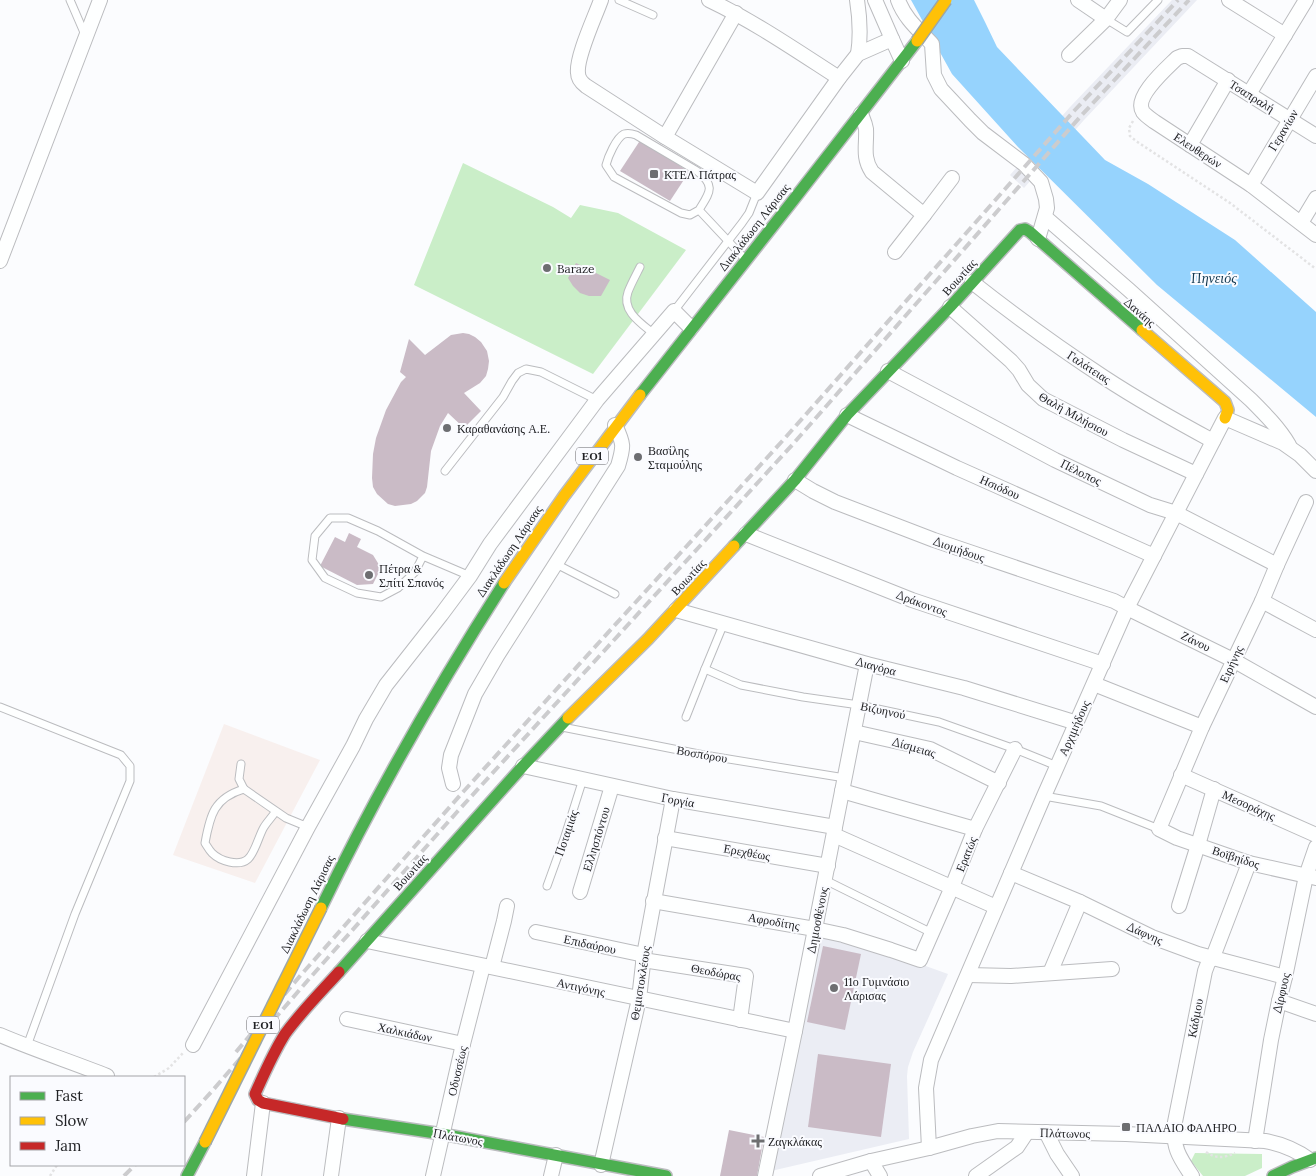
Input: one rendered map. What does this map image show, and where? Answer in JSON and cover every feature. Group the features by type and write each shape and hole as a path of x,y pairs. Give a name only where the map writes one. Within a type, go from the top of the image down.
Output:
{"street":[{"path":"0,262 100,0"},
{"path":"601,0 580,58 579,79 586,86 665,137 757,193 858,54 861,38 857,0"},
{"path":"709,0 736,13 839,78"},
{"path":"875,0 902,61"},
{"path":"898,0 909,21 932,44 934,75 941,89 970,120 1024,164 1041,182 1046,199 1045,217 1038,239"},
{"name":"Διακλάδωση Λάρισας","path":"187,1176 342,864 375,802 467,642 536,535 615,425 861,114 946,0"},
{"path":"1078,0 1106,19"},
{"path":"1070,54 1106,19 1120,0"},
{"path":"1229,0 1285,36"},
{"path":"1249,94 1306,0"},
{"path":"665,137 736,13"},
{"path":"858,54 892,39"},
{"name":"Τσαπραλή","path":"1142,111 1145,92 1150,86 1177,58 1188,56 1316,136"},
{"name":"Γερανίων","path":"1250,185 1316,76"},
{"path":"1190,145 1228,80"},
{"name":"Ελευθερών","path":"1142,111 1155,122 1250,185 1316,235"},
{"path":"861,114 865,122 865,156 868,166 872,172 924,215"},
{"path":"895,252 952,178"},
{"path":"1301,223 1316,198"},
{"path":"1045,217 1251,400 1284,437 1290,448"},
{"name":"Δανάης","path":"1025,228 1225,402 1228,405 1229,411 1225,418"},
{"name":"Βοιωτίας","path":"259,1098 271,1058 287,1030 523,766 676,610 795,480 847,415 950,307 1018,232 1025,228"},
{"name":"Γαλάτειας","path":"972,282 1057,346 1149,405 1213,441"},
{"name":"Θαλή Μιλήσιου","path":"950,307 1011,361 1028,385 1043,399 1123,440 1196,474"},
{"path":"193,1045 308,827 386,685 470,576 490,544 597,400 674,310 691,328"},
{"name":"Πέλοπος","path":"888,371 1055,460 1150,505 1176,513 1277,565"},
{"name":"Ησιόδου","path":"847,415 957,468 1154,556"},
{"path":"1225,418 1290,448 1316,471"},
{"name":"Αρχιμήδους","path":"929,1148 926,1088 929,1067 996,907 1127,608 1225,418"},
{"path":"453,784 449,768 451,755 475,694 497,656 618,466 623,450 622,440 615,425"},
{"name":"Διομήδους","path":"795,480 835,502 1003,564 1109,599 1127,608"},
{"name":"Ειρήνης","path":"1159,829 1202,727 1262,601 1306,502"},
{"name":"Δράκοντος","path":"746,534 912,600 1103,664"},
{"path":"1262,601 1316,630"},
{"name":"Ζάνου","path":"1127,608 1233,660 1316,707"},
{"name":"Διαγόρα","path":"676,610 867,664 964,688 1076,723"},
{"name":"Δημοσθένους","path":"765,1176 867,664"},
{"path":"1094,684 1202,727"},
{"name":"Δίσμειας","path":"854,732 930,749 998,783"},
{"name":"Ερατώς","path":"920,960 975,829 1015,749"},
{"name":"Γοργία","path":"523,766 673,799 834,831 996,907"},
{"name":"Μεσοράχης","path":"1181,775 1316,835"},
{"path":"843,785 975,829"},
{"name":"Ελλησπόντου","path":"580,892 612,786"},
{"path":"1179,906 1214,790"},
{"name":"Θεμιστοκλέους","path":"601,1165 639,999 653,901 673,799"},
{"name":"Βοϊβηίδος","path":"1159,829 1178,838 1250,863 1311,877"},
{"name":"Ερεχθέως","path":"665,838 828,866"},
{"name":"Δίρφυος","path":"1255,1141 1279,1001 1311,877 1316,847"},
{"name":"Κάδμου","path":"1192,1176 1177,1153 1174,1138 1175,1122 1205,971 1213,957 1250,863"},
{"name":"Δάφνης","path":"1011,873 1080,902 1152,937 1198,954 1285,977"},
{"name":"Αφροδίτης","path":"653,901 815,929 863,940 920,960"},
{"path":"1050,973 1080,902"},
{"name":"Οδυσσέως","path":"433,1176 463,1044 487,967 504,921 507,906"},
{"name":"Επιδαύρου","path":"536,932 644,958"},
{"name":"Αντιγόνης","path":"367,941 795,1032"},
{"name":"Θεοδώρας","path":"644,958 746,976 740,1020"},
{"path":"968,975 1011,976 1112,969"},
{"path":"1279,1001 1316,1014"},
{"name":"Χαλκιάδων","path":"348,1020 463,1044"},
{"path":"0,1035 107,1076"},
{"path":"254,1176 259,1098"},
{"name":"Πλάτωνος","path":"259,1098 339,1118 442,1134 666,1176"},
{"path":"331,1176 339,1118"},
{"name":"Πλάτωνος","path":"820,1176 871,1161 998,1131 1126,1134 1255,1141 1286,1146 1313,1159"},
{"path":"976,1176 1017,1147 1027,1132"},
{"path":"1046,1132 1057,1154 1072,1176"},
{"path":"551,1176 556,1155"},
{"path":"1273,1176 1313,1159"},
{"path":"871,1161 880,1176"}],"lane":[{"path":"70,0 86,37"},
{"path":"619,0 653,15"},
{"path":"1106,19 1127,32 1158,0"},
{"path":"624,134 636,135 706,178 709,194 699,210 690,215 681,213 614,177 606,165 607,158 618,139 624,134"},
{"path":"674,310 749,213 757,193"},
{"path":"699,210 746,260"},
{"path":"640,267 627,294 627,305 635,318 654,334"},
{"path":"445,471 503,397 518,373 526,370 541,372 597,400"},
{"path":"423,556 415,572 410,577 398,588 381,597 357,593 325,578 312,560 315,536 330,518 348,518 378,531 423,556 470,576"},
{"path":"556,564 615,594"},
{"path":"686,717 704,669 725,623"},
{"name":"Βιζυηνού","path":"704,669 741,684 803,697 859,705 939,722 1057,766"},
{"path":"0,707 121,755 130,766 130,781 75,914 27,1046"},
{"name":"Βοσπόρου","path":"560,727 843,785"},
{"path":"241,764 240,779 244,789 286,818 308,827"},
{"name":"Ποταμιάς","path":"547,886 583,779"},
{"path":"244,789 226,796 218,806 210,822 205,843 219,858 230,862 241,862 249,859 264,827 276,812"},
{"path":"1044,796 1101,806 1159,829"},
{"path":"825,880 932,933"}],"path":[{"path":"1142,111 1130,128 1130,136 1145,148 1237,208 1316,269"},
{"path":"156,1076 169,1068 193,1045"},
{"path":"1201,1148 1211,1156 1219,1158 1241,1150"}],"shaded area":[{"path":"1172,0 1197,0 1084,120 1024,188 1010,175 1070,107"},
{"path":"224,724 320,760 255,883 173,855"},
{"path":"821,932 856,941 948,974 908,1067 909,1139 771,1171"}],"green space":[{"name":"Baraze","path":"463,163 553,207 571,218 580,205 618,213 686,250 593,374 414,285"},
{"path":"1195,1153 1262,1154 1262,1168 1245,1176 1203,1176 1191,1161"}],"water":[{"name":"Πηνειός","path":"911,0 974,0 997,47 1105,160 1148,184 1235,240 1316,312 1316,417 1157,285 1018,147 952,74"}],"building":[{"path":"641,139 689,172 670,201 620,171"},
{"name":"Baraze","path":"576,263 610,280 601,296 589,296 580,293 573,286 568,278"},
{"path":"463,333 475,337 487,351 489,361 486,376 480,383 464,393 481,411 464,428 448,413 440,426 431,451 425,493 411,504 395,506 388,504 377,494 373,487 373,454 376,438 386,410 401,382 406,377 400,372 409,339 425,355 451,335"},
{"path":"349,533 361,539 357,547 373,555 381,568 373,584 357,585 320,566 335,537 345,542"},
{"name":"11ο Γυμνάσιο Λάρισας","path":"823,946 861,954 845,1030 807,1022"},
{"path":"818,1054 891,1064 881,1137 808,1127"},
{"path":"729,1130 764,1137 757,1176 720,1176"}],"railway":[{"path":"236,1052 300,976 463,792 785,438 1074,111 1178,0"},
{"path":"185,1121 457,812 793,444 1080,117 1189,0"},
{"path":"124,1176 134,1166"}],"traffic: fast":[{"path":"640,395 917,41"},
{"path":"734,546 795,480 847,415 1020,230 1025,229 1030,232 1142,330"},
{"path":"321,908 363,825 408,743 504,583"},
{"path":"339,972 568,718"},
{"path":"343,1119 442,1134 666,1176"},
{"path":"187,1176 205,1142"},
{"path":"1273,1176 1316,1158"}],"traffic: slow":[{"path":"917,41 946,0"},
{"path":"1142,330 1225,402 1228,410 1225,418"},
{"path":"504,583 564,496 640,395"},
{"path":"568,718 648,639 734,546"},
{"path":"205,1142 321,908"}],"traffic: jam":[{"path":"339,972 285,1034 255,1094 258,1100 263,1103 343,1119"}],"place":[{"name":"ΚΤΕΛ Πάτρας","path":"654,174"},
{"name":"Baraze","path":"547,268"},
{"name":"Καραθανάσης Α.Ε.","path":"447,428"},
{"name":"Βασίλης Σταμούλης","path":"638,457"},
{"name":"Πέτρα & Σπίτι Σπανός","path":"369,575"},
{"name":"11ο Γυμνάσιο Λάρισας","path":"834,988"},
{"name":"ΠΑΛΑΙΟ ΦΑΛΗΡΟ","path":"1126,1127"},
{"name":"Ζαγκλάκας","path":"758,1141"}]}
